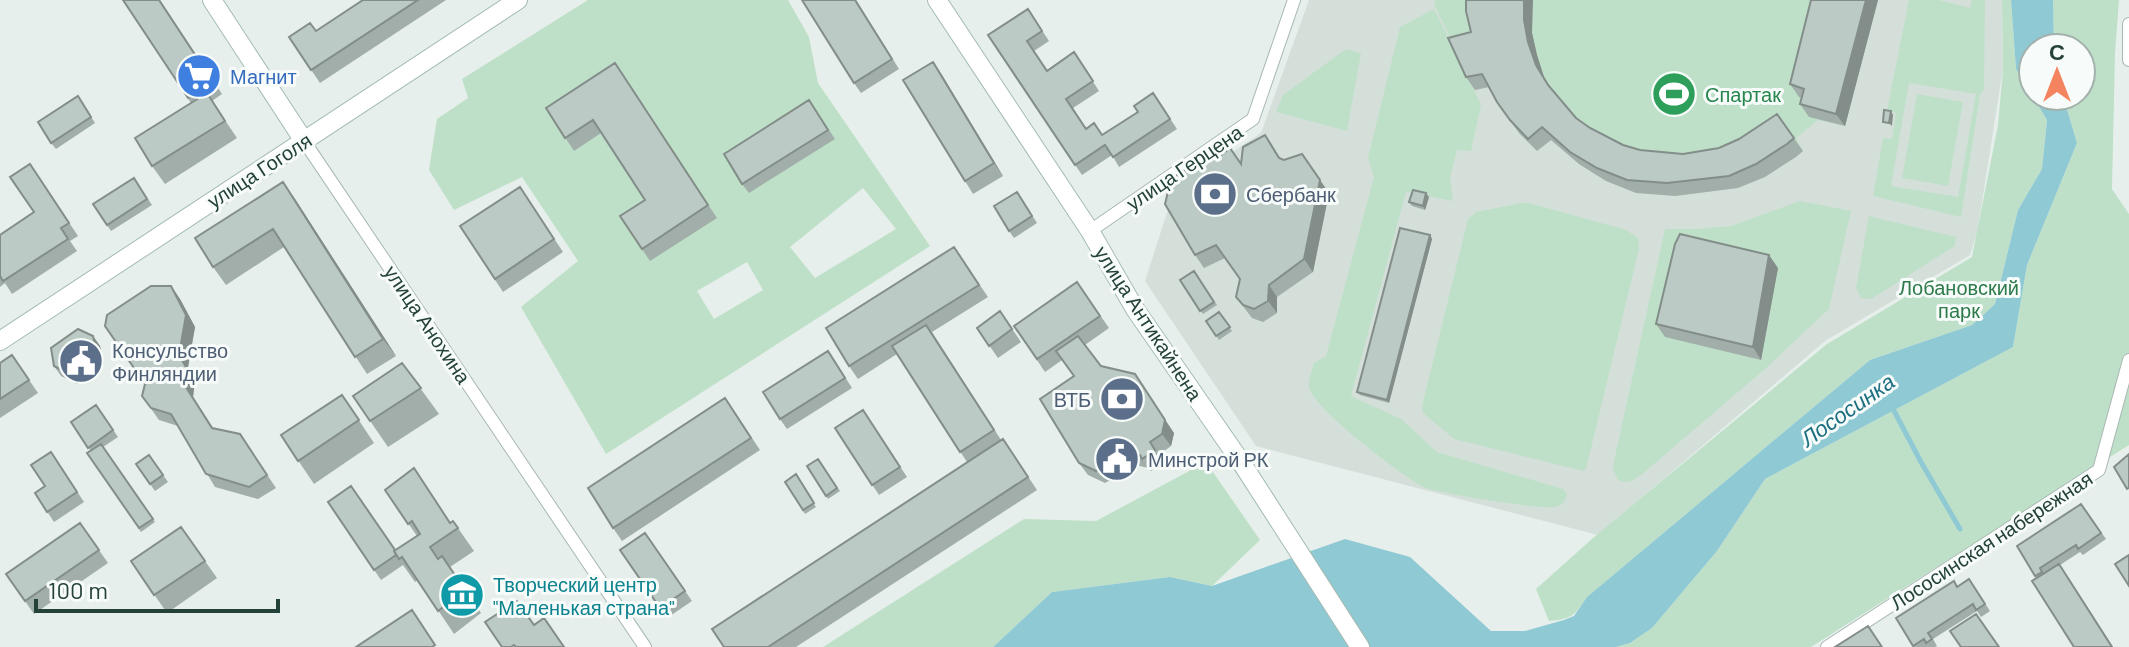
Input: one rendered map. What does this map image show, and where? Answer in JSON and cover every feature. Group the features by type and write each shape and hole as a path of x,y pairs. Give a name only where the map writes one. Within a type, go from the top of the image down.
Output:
{"main road":[{"name":"улица Анохина","path":"212,0 304,141"},
{"name":"улица Гоголя","path":"0,341 518,0"},
{"name":"улица Антикайнена","path":"937,0 1090,231 1135,309 1241,462 1360,647"}],"street":[{"name":"улица Герцена","path":"1090,231 1253,119 1294,0"},
{"path":"2129,24 2129,60"},
{"name":"улица Анохина","path":"304,141 645,647"},
{"name":"Лососинская набережная","path":"1827,647 2099,470 2129,360"}],"shaded area":[{"path":"1309,0 2002,0 2003,69 1977,233 1970,255 1825,341 1598,535 1256,446 1145,281 1174,191 1261,133"}],"green space":[{"path":"588,0 788,0 809,37 818,83 930,246 606,454 521,307 578,261 522,177 454,210 429,170 437,119 468,98 462,79","holes":["863,188 896,229 815,278 790,247","747,262 763,290 714,319 697,291"]},
{"name":"Спартак","path":"1435,0 1878,0 1845,126 1818,120 1796,138 1803,151 1765,177 1738,188 1675,196 1606,181 1579,164 1551,140 1537,151 1491,87 1474,90 1481,105 1471,151 1457,150 1450,178 1453,201 1406,192 1351,396 1401,419 1437,452 1563,489 1567,494 1562,504 1556,507 1490,500 1423,487 1341,425 1314,397 1309,387 1314,363 1326,356 1374,177 1368,158 1400,27 1434,9 1473,86 1434,4"},
{"path":"1909,0 1939,0 1970,8 1972,0 1985,0 1984,89 1980,95 1961,217 1873,196 1883,138 1892,139 1896,113 1887,110","holes":["1909,83 1976,94 1958,197 1891,186"]},
{"name":"Лобановский парк","path":"2002,0 2011,0 2017,112 2042,112 2047,120 2042,169 2018,210 1995,304 1972,325 1870,360 1587,597 1572,615 1549,621 1536,589 1593,538 1827,344 1972,257 1998,125 2003,69"},
{"path":"2053,0 2119,0 2112,189 2129,214 2129,445 1811,647 1616,647 1630,643 1652,628 1717,551 1765,479 2013,347 2027,265 2077,143 2068,112 2097,112 2097,32 2054,32"},
{"path":"1346,49 1361,53 1347,131 1276,112 1283,95"},
{"path":"1917,94 1963,102 1948,186 1902,178"},
{"path":"1800,201 1851,211 1829,309 1765,369 1641,475 1630,481 1618,480 1613,469 1614,461 1665,229 1731,226"},
{"path":"1522,203 1626,230 1638,238 1639,249 1586,469 1583,471 1454,439 1423,413 1422,406 1468,219 1476,212"},
{"path":"1869,216 1956,237 1955,246 1871,299 1861,298 1856,288"},
{"path":"1206,462 1260,540 1212,586 1170,577 1052,592 993,647 823,647 1024,519 1096,521"}],"water":[{"path":"2011,0 2053,0 2054,32 2017,32 2016,69"},
{"name":"Лососинка","path":"2042,112 2068,112 2077,143 2027,265 2013,347 1765,479 1717,551 1652,628 1630,643 1616,647 993,647 1052,592 1170,577 1212,586 1345,539 1410,557 1491,631 1525,631 1574,616 1587,597 1870,360 1972,325 1995,304 2018,210 2042,169 2047,120"}],"building":[{"path":"123,0 159,0 213,82 188,98"},
{"path":"363,0 418,0 311,70 289,37 310,23 316,31"},
{"path":"802,0 855,0 892,59 854,83"},
{"path":"1466,0 1524,0 1528,42 1536,65 1548,85 1576,118 1623,145 1640,150 1683,154 1719,148 1777,114 1794,138 1756,164 1729,176 1667,183 1627,180 1597,168 1570,152 1542,127 1528,139 1497,102 1482,74 1466,77 1448,38 1471,32"},
{"path":"1811,0 1866,0 1836,114 1800,104 1804,89 1790,84"},
{"path":"1028,9 1042,31 1027,41 1047,71 1074,52 1093,81 1066,99 1086,129 1094,123 1102,135 1138,112 1134,106 1153,93 1170,119 1113,157 1105,145 1075,165 988,35"},
{"path":"933,62 994,163 965,181 903,80"},
{"path":"615,63 708,205 642,249 620,216 645,200 593,120 565,138 546,108"},
{"path":"207,93 225,121 152,166 135,138"},
{"path":"78,96 91,117 51,143 38,122"},
{"path":"809,100 828,130 742,184 724,154"},
{"path":"1884,110 1891,111 1889,123 1883,122"},
{"path":"1265,135 1279,158 1284,160 1302,154 1320,180 1304,259 1269,285 1268,301 1254,309 1243,305 1236,297 1240,279 1216,245 1195,255 1165,204 1171,179 1209,154 1221,155 1230,148 1241,164 1243,147"},
{"path":"30,164 69,223 61,228 68,239 3,281 0,276 0,235 34,212 10,177"},
{"path":"134,178 147,199 107,225 93,204"},
{"path":"283,182 383,339 355,357 273,229 213,267 195,238"},
{"path":"520,187 554,239 495,279 460,226"},
{"path":"1413,190 1426,193 1423,206 1409,202"},
{"path":"1017,192 1032,216 1009,231 994,206"},
{"path":"1400,228 1430,235 1387,400 1357,392"},
{"path":"1680,234 1769,255 1753,347 1656,324"},
{"path":"954,247 979,285 849,366 826,328"},
{"path":"1194,271 1214,302 1200,311 1180,280"},
{"path":"1077,282 1100,316 1037,359 1014,326"},
{"path":"151,286 171,286 186,315 179,355 186,367 184,384 212,428 240,434 267,475 249,487 206,474 171,414 151,408 142,396 145,384 105,326 107,315"},
{"path":"1000,311 1012,329 989,346 977,328"},
{"path":"1219,312 1230,327 1216,336 1206,321"},
{"path":"926,325 994,430 960,452 892,346"},
{"path":"78,329 93,336 97,354 70,374 54,366 51,348"},
{"path":"1078,336 1101,366 1135,374 1165,420 1162,434 1150,442 1155,450 1142,459 1140,455 1127,452 1096,471 1079,463 1040,399 1074,376 1056,351"},
{"path":"828,351 845,378 780,419 763,392"},
{"path":"12,355 29,380 0,399 0,363"},
{"path":"402,363 421,388 370,421 353,396"},
{"path":"342,395 359,420 298,461 281,435"},
{"path":"725,398 751,438 613,528 588,488"},
{"path":"96,405 113,430 88,448 71,422"},
{"path":"863,410 900,467 872,485 835,428"},
{"path":"1003,439 1028,477 768,647 724,647 712,629"},
{"path":"101,444 153,519 139,528 87,453"},
{"path":"51,452 77,492 47,512 35,493 45,486 31,465"},
{"path":"2129,454 2129,488 2127,489 2114,467"},
{"path":"149,455 163,475 150,484 136,464"},
{"path":"818,459 837,488 826,496 807,466"},
{"path":"414,468 450,523 453,521 458,528 430,547 438,559 442,556 465,590 438,611 402,557 399,559 394,551 420,534 412,521 408,524 385,490"},
{"path":"796,474 814,503 803,510 785,482"},
{"path":"351,486 395,550 396,555 374,570 328,502"},
{"path":"2081,504 2101,533 2078,549 2076,545 2040,568 2042,572 2035,576 2017,546"},
{"path":"80,523 99,550 25,601 6,574"},
{"path":"181,527 205,561 154,595 131,561"},
{"path":"645,533 685,591 660,608 620,550"},
{"path":"2129,555 2129,586 2115,564"},
{"path":"2059,564 2112,647 2074,647 2032,581"},
{"path":"1969,579 1985,604 1976,610 1973,604 1928,633 1932,639 1926,643 1924,639 1913,646 1896,618 1954,581 1957,587"},
{"path":"517,601 534,625 544,618 564,647 502,647 485,622"},
{"path":"412,610 435,645 432,647 356,647"},
{"path":"1976,614 1999,647 1961,647 1950,631"},
{"path":"1868,626 1882,647 1835,647"}],"waterway":[{"name":"Лососинка","path":"1892,407 1960,529"}],"place":[{"name":"Магнит","path":"199,76"},
{"name":"Спартак","path":"1674,94"},
{"name":"Сбербанк","path":"1215,194"},
{"name":"Консульство Финляндии","path":"81,361"},
{"name":"ВТБ","path":"1122,399"},
{"name":"Минстрой РК","path":"1117,459"},
{"name":"Творческий центр \"Маленькая страна\"","path":"462,595"}]}
